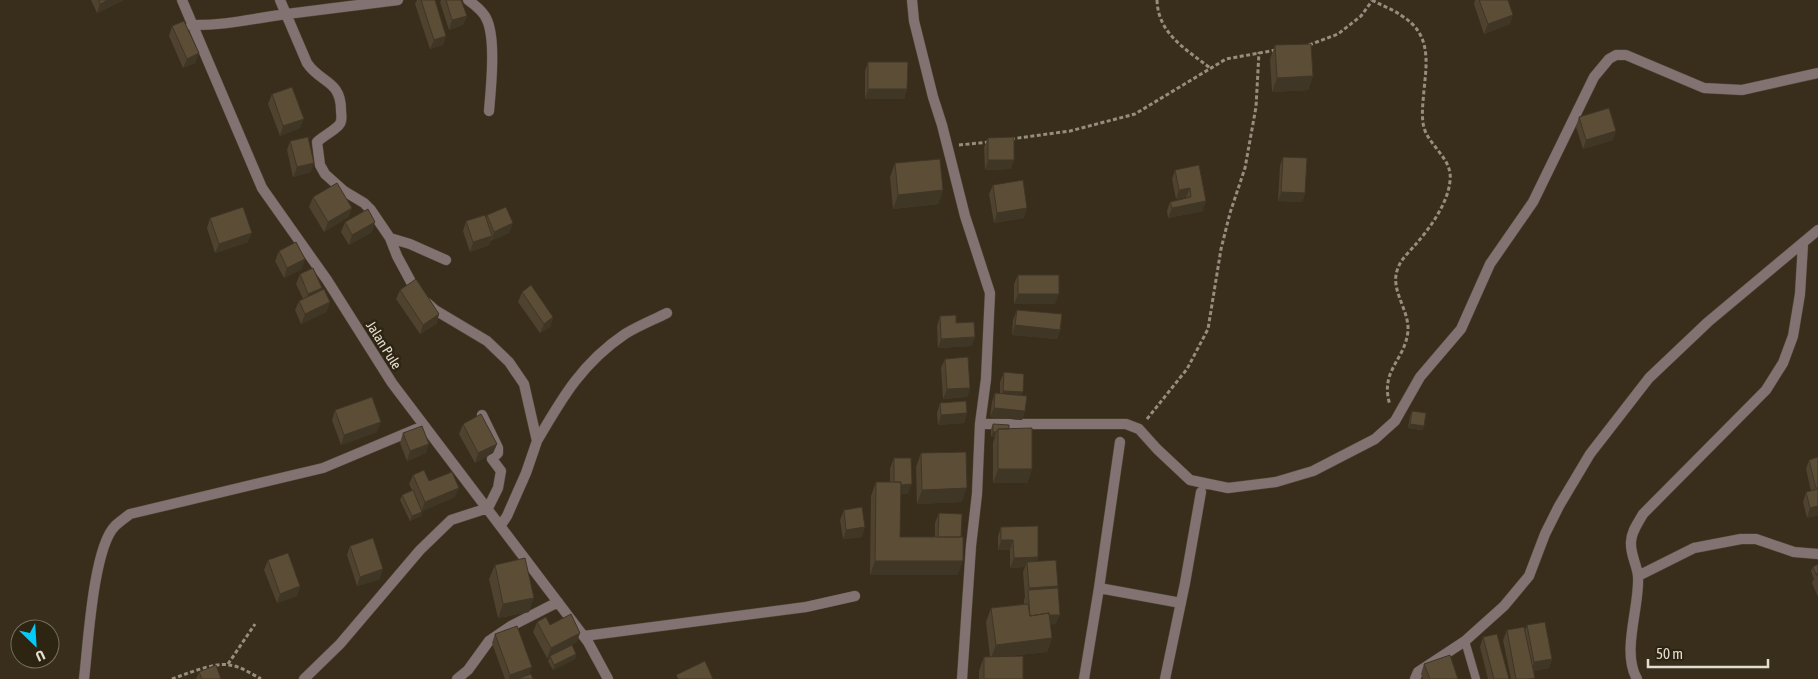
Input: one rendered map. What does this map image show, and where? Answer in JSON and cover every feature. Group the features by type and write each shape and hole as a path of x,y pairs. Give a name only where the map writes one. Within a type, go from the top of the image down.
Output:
{"street":[{"name":"Jalan Pule","path":"182,0 191,25 262,188 327,280 392,383 584,636 608,679"},
{"path":"280,0 310,67 333,85 341,101 341,122 338,127 317,142 322,169 327,177 344,191 364,203 390,238 411,284 421,299 435,310 487,341 509,362 524,384 537,441"},
{"path":"191,25 244,22 285,14 398,0"},
{"path":"468,0 486,18 490,28 492,68 489,111"},
{"path":"912,0 914,21 965,216 990,293 986,379 980,424 977,494 971,546 962,679"},
{"path":"980,424 1126,424 1139,429 1190,480 1228,488 1276,482 1313,471 1375,439 1395,421 1420,377 1460,328 1490,264 1533,202 1594,77 1609,59 1616,55 1626,56 1704,88 1742,90 1818,73"},
{"path":"1415,679 1418,672 1464,641 1504,606 1529,576 1555,513 1590,454 1650,378 1708,322 1818,230"},
{"path":"390,238 410,244 446,260"},
{"path":"1636,679 1632,671 1631,655 1638,576 1631,542 1632,533 1643,514 1766,390 1783,363 1793,336 1798,311 1803,244"},
{"path":"501,525 507,516 534,455 537,441 567,389 590,363 626,334 667,313"},
{"path":"304,679 340,644 420,550 451,520 488,508 501,477 500,471 492,459 498,453 498,448 482,415"},
{"path":"84,679 97,569 106,542 114,527 130,514 323,468 424,425"},
{"path":"1084,679 1120,442"},
{"path":"1165,679 1201,492"},
{"path":"1638,576 1694,548 1741,539 1756,540 1794,552 1818,554"},
{"path":"1099,588 1181,603"},
{"path":"584,636 806,607 855,596"},
{"path":"457,679 468,670 489,641 511,626 558,602"}],"lane":[{"path":"1464,641 1476,679"}],"path":[{"path":"1157,0 1161,22 1171,38 1210,68"},
{"path":"1305,46 1338,34 1361,16 1372,0 1402,15 1414,24 1426,48 1427,58 1422,110 1423,124 1427,138 1448,164 1450,181 1442,205 1431,227 1398,268 1395,284 1406,316 1408,329 1406,340 1388,377 1386,390 1395,421"},
{"path":"1007,140 1070,131 1135,114 1226,59 1276,50"},
{"path":"1139,429 1187,369 1208,329 1221,249 1230,213 1245,168 1256,107 1259,52"},
{"path":"947,146 999,141"},
{"path":"228,664 255,624"},
{"path":"172,679 203,668 228,664 262,679"}],"building":[{"path":"99,0 108,0 100,4"},
{"path":"421,0 435,0 446,36 434,40"},
{"path":"446,0 461,0 467,16 452,20"},
{"path":"1479,0 1508,0 1513,15 1488,24"},
{"path":"184,21 199,53 187,59 172,26"},
{"path":"1311,44 1313,76 1277,78 1275,45"},
{"path":"868,62 908,62 907,89 868,89"},
{"path":"292,87 304,119 283,126 272,94"},
{"path":"1609,108 1616,131 1586,140 1579,117"},
{"path":"308,137 314,163 297,167 290,141"},
{"path":"1014,137 1014,160 988,160 988,138"},
{"path":"1283,157 1307,158 1305,193 1281,192"},
{"path":"940,159 943,190 898,195 895,163"},
{"path":"1199,165 1206,201 1172,208 1170,202 1191,197 1190,188 1179,190 1175,170"},
{"path":"1023,180 1027,208 997,213 993,185"},
{"path":"337,183 352,208 328,222 313,197"},
{"path":"243,207 252,233 219,244 210,218"},
{"path":"506,207 513,223 494,232 487,215"},
{"path":"368,209 375,222 352,235 345,222"},
{"path":"485,215 492,236 473,242 466,221"},
{"path":"296,242 305,259 287,268 279,251"},
{"path":"313,268 322,288 308,294 300,274"},
{"path":"1018,275 1059,275 1059,294 1018,294"},
{"path":"416,279 439,314 423,325 400,290"},
{"path":"531,285 553,317 544,324 522,292"},
{"path":"324,289 330,302 305,314 299,301"},
{"path":"1017,310 1062,314 1060,330 1015,325"},
{"path":"956,315 956,323 974,322 975,337 941,339 940,316"},
{"path":"968,357 970,388 947,389 945,359"},
{"path":"1004,372 1024,374 1023,392 1003,391"},
{"path":"995,393 1027,396 1025,411 994,408"},
{"path":"372,397 381,422 344,435 335,410"},
{"path":"966,401 967,413 941,415 940,403"},
{"path":"1412,411 1426,413 1424,426 1410,424"},
{"path":"481,414 497,444 478,453 463,424"},
{"path":"993,424 1009,425 1009,429 998,429 996,432 993,432"},
{"path":"422,426 429,444 410,451 403,433"},
{"path":"1032,428 1032,469 998,469 998,429"},
{"path":"966,452 967,488 922,490 921,453"},
{"path":"1818,457 1818,488 1816,488 1809,460"},
{"path":"894,458 911,458 912,484 901,485 901,482 894,482"},
{"path":"424,470 429,481 452,472 459,488 425,502 413,475"},
{"path":"876,482 901,482 900,537 963,537 963,561 875,561"},
{"path":"1818,489 1818,506 1810,508 1806,492"},
{"path":"413,490 422,512 412,516 402,495"},
{"path":"862,507 865,527 846,530 844,510"},
{"path":"939,513 962,514 961,537 938,537"},
{"path":"1038,526 1038,557 1014,558 1013,540 1001,540 1001,527"},
{"path":"373,538 383,569 360,577 350,546"},
{"path":"288,553 300,586 280,594 268,560"},
{"path":"525,558 534,598 503,604 495,565"},
{"path":"1056,560 1058,586 1029,588 1027,562"},
{"path":"1818,564 1818,573 1816,574 1813,567"},
{"path":"1058,588 1060,615 1049,615 1049,613 1030,616 1028,590"},
{"path":"1028,604 1030,616 1049,613 1052,638 996,645 991,608"},
{"path":"571,614 580,633 551,648 537,622 546,617 550,625"},
{"path":"1545,622 1552,659 1534,662 1527,625"},
{"path":"517,626 532,667 510,675 495,634"},
{"path":"1524,627 1535,678 1516,679 1507,630"},
{"path":"1497,634 1509,679 1494,679 1483,637"},
{"path":"572,645 576,654 554,665 550,656"},
{"path":"1450,655 1458,679 1430,679 1424,664"},
{"path":"1023,656 1023,679 984,679 984,657"},
{"path":"705,661 713,679 678,679 676,675"},
{"path":"216,665 221,679 202,679 199,672"},
{"path":"531,674 533,679 517,679"}]}
